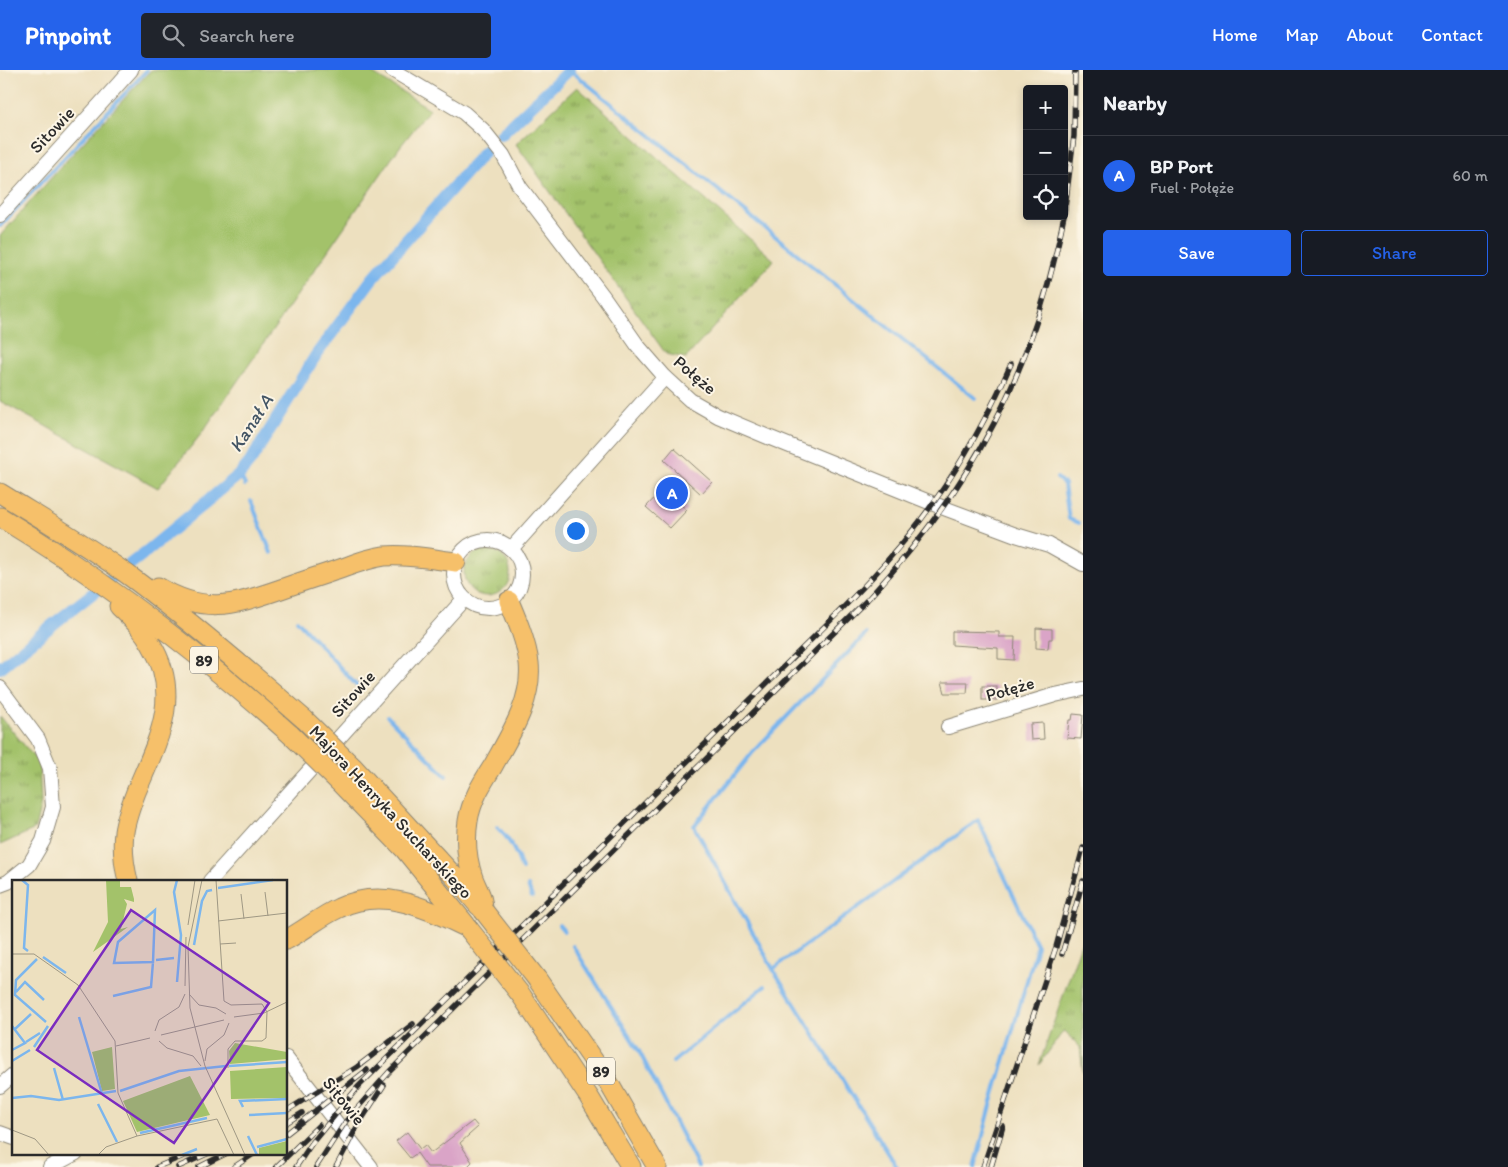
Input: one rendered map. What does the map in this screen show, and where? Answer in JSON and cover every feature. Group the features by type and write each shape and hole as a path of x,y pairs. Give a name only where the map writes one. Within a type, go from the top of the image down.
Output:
{"highway":[{"name":"Majora Henryka Sucharskiego","path":"0,493 72,537 134,579 254,676 305,720 353,767 445,866 537,979 607,1080 658,1167"},
{"name":"Majora Henryka Sucharskiego","path":"0,517 114,591 222,674 291,735 405,850 521,995 578,1080 631,1167"},
{"path":"134,579 144,579 175,597 189,602 215,605 248,600 359,562 384,556 407,556 456,562"},
{"path":"114,591 119,606 143,632 152,645 158,658 167,695 165,714 158,737 128,812 124,832 124,864 128,880"},
{"path":"482,910 482,898 473,876 466,841 468,821 479,789 513,729 522,709 529,678 526,647 509,600"},
{"path":"288,939 339,908 351,903 382,899 410,903 468,928"}],"street":[{"name":"Sitowie","path":"0,215 131,70"},
{"name":"Połęże","path":"392,70 464,113 483,130 503,155 520,187 603,296 638,346 690,400 718,416 946,508 1016,535 1049,545 1083,566"},
{"path":"512,549 665,376"},
{"path":"484,540 498,541 512,549 517,555 522,571 520,587 509,600 495,607 486,608 471,604 464,599 456,586 454,578 456,562 464,550 470,545 484,540"},
{"name":"Sitowie","path":"211,880 464,599"},
{"path":"0,688 38,739 50,768 53,807 43,841 28,865 8,882 0,885"},
{"name":"Połęże","path":"948,727 1055,695 1083,689"},
{"name":"Sitowie","path":"288,1061 371,1167"},
{"path":"0,1086 12,1076"},
{"path":"0,1133 12,1137"},
{"path":"50,1167 74,1154"}],"green space":[{"path":"151,70 367,70 430,109 399,148 201,434 158,488 0,401 0,236 68,159"},
{"path":"577,87 774,260 686,358 666,354 516,144"},
{"path":"482,550 492,550 506,560 510,573 506,586 500,592 492,596 482,596 468,586 464,578 464,568 474,554"},
{"path":"0,716 39,763 41,803 35,829 0,845"},
{"path":"1083,938 1083,1072 1080,1047 1064,1030 1039,1065"}],"building":[{"path":"674,448 712,482 701,494 664,460"},
{"path":"663,489 687,510 670,528 646,507"},
{"path":"1036,628 1052,629 1052,639 1049,639 1048,649 1036,648"},
{"path":"952,631 999,632 999,637 1015,637 1014,660 998,659 998,648 952,645"},
{"path":"942,682 968,682 967,693 945,693"},
{"path":"982,686 997,686 997,700 982,700"},
{"path":"1073,714 1083,715 1081,739 1067,738 1069,720 1072,720"},
{"path":"1043,723 1044,739 1031,740 1030,724"},
{"path":"473,1121 478,1127 460,1143 472,1162 467,1167 427,1167 417,1153 410,1158 396,1141 407,1132 420,1149 425,1145 431,1153"}],"waterway":[{"path":"0,226 147,70"},
{"name":"Kanał A","path":"501,135 569,70"},
{"path":"570,70 975,398"},
{"name":"Kanał A","path":"0,668 240,474 250,462 316,355 372,279 485,151"},
{"path":"240,474 245,485"},
{"path":"1057,478 1064,484 1069,519 1079,523"},
{"path":"251,501 271,553"},
{"path":"297,620 357,686"},
{"path":"773,969 694,826 753,752 866,634"},
{"path":"388,717 446,776"},
{"path":"897,1167 773,969 978,820 1037,946 975,1167"},
{"path":"497,827 512,846 522,869"},
{"path":"528,886 532,897"},
{"path":"559,925 564,931"},
{"path":"573,946 639,1051 698,1167"},
{"path":"673,1062 765,986"}],"railway":[{"path":"1068,184 1074,136 1075,70"},
{"path":"316,1167 346,1121 389,1072 867,600 905,557 939,513 968,469 994,423 1017,375 1036,325 1063,220"},
{"path":"551,896 825,626 893,554 934,502 956,469 986,417 1011,364"},
{"path":"983,1167 1056,947 1083,848"},
{"path":"1062,954 1083,881"},
{"path":"296,1167 312,1143 358,1087 555,893"},
{"path":"288,1110 357,1067 413,1024"},
{"path":"288,1132 367,1070"},
{"path":"336,1167 358,1125 384,1085"},
{"path":"288,1122 302,1113"},
{"path":"276,1167 319,1125"},
{"path":"991,1167 1003,1126"},
{"path":"157,1167 189,1154"},
{"path":"178,1167 207,1154"},
{"path":"199,1167 225,1154"},
{"path":"234,1167 254,1154"}],"place":[{"name":"BP Port","path":"672,493"}]}
